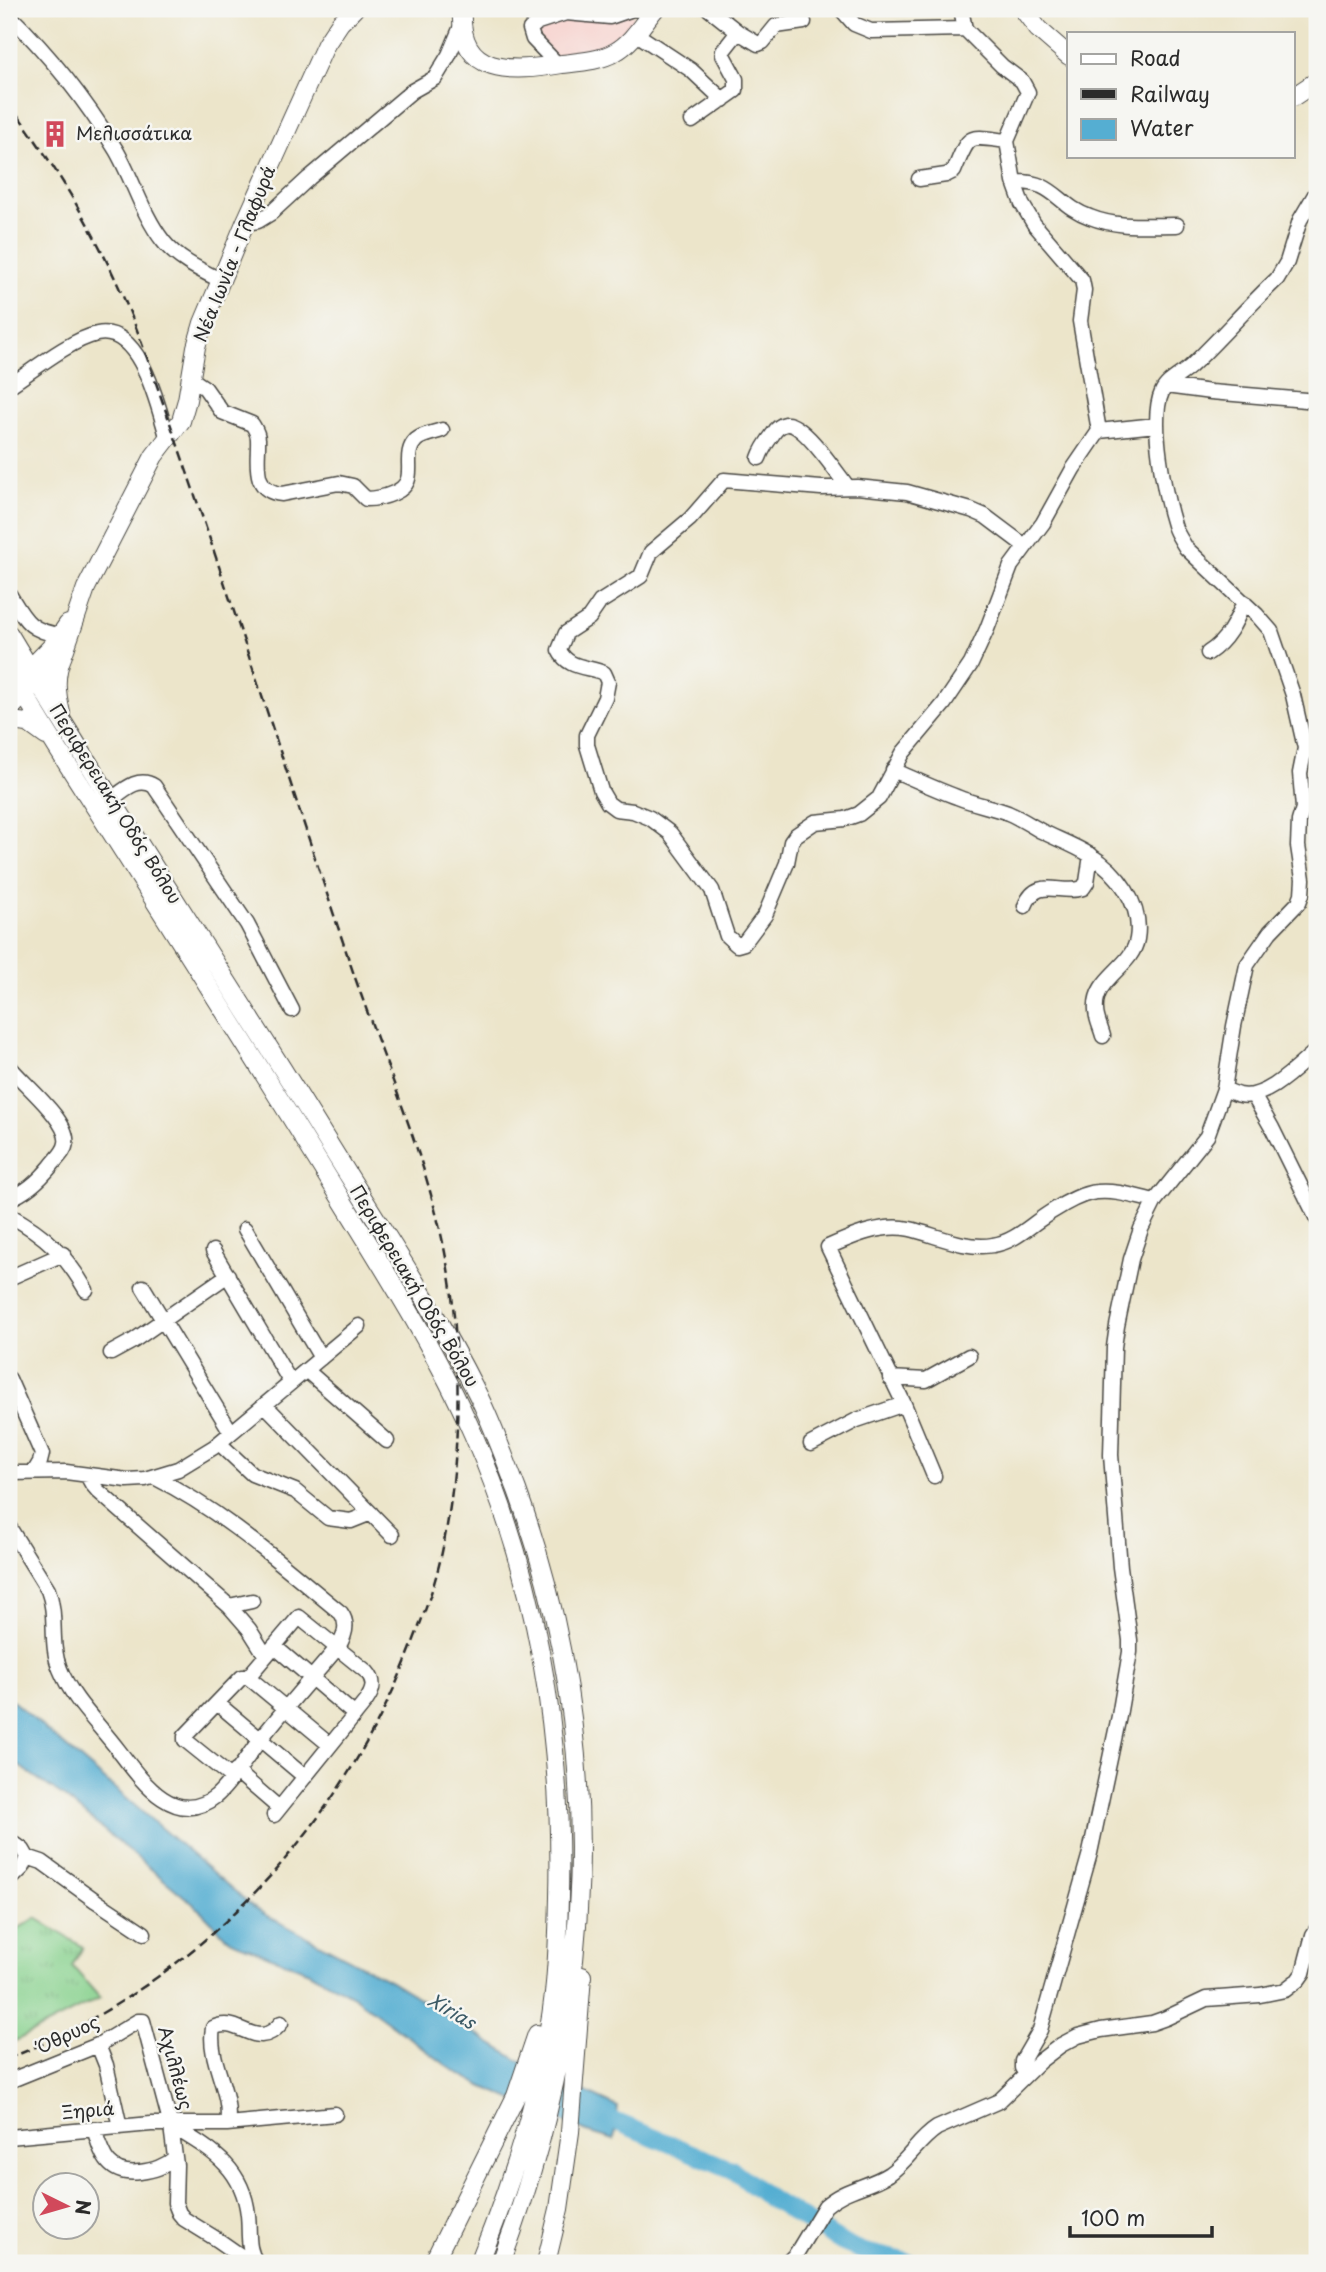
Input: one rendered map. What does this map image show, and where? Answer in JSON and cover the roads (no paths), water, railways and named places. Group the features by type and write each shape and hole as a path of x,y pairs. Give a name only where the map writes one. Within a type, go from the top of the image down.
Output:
{"main road":[{"name":"Νέα Ιωνία - Γλαφυρά","path":"9,710 21,681 60,643 76,617 86,589 147,469 183,416 199,336 220,280 326,44 336,27 354,9"},
{"path":"1023,9 1038,29 1067,54"},
{"path":"462,16 466,46 474,55 489,64 514,69 558,65 609,55 620,49 654,10"},
{"path":"1294,96 1317,80"},
{"path":"9,633 31,646 43,647 60,643 56,681 62,721"},
{"name":"Περιφερειακή Οδός Βόλου","path":"9,633 21,681 54,743 292,1117 375,1254 445,1376 490,1475 520,1563 542,1658 558,1783 558,1927 552,2062"},
{"name":"Περιφερειακή Οδός Βόλου","path":"21,681 62,721 421,1290 478,1394 507,1464 550,1594 564,1655 580,1797 579,1923 518,2216 500,2263"},
{"path":"9,721 31,725 54,743"},
{"path":"432,2263 513,2102 552,2062"},
{"path":"546,2263 559,2209 570,2132 552,2062"},
{"name":"Περιφερειακή Οδός Βόλου","path":"479,2263 540,2112"}],"street":[{"path":"558,65 531,36 530,29 538,22 569,13 610,18 633,9 654,10"},
{"path":"709,9 758,44 763,42 776,26 804,22"},
{"path":"841,9 854,24 871,32 965,29"},
{"path":"961,9 965,29 1002,66 1026,85 1028,92 1007,141 1014,182 1022,204 1034,224 1082,281 1084,290 1081,331 1099,431 1073,469 1043,523 1011,566 987,629 971,664 953,693 903,752 879,798 859,814 845,819 815,822 796,835 791,842 787,863 765,915 744,943 737,945 727,936 712,890 670,833 650,818 633,811 616,809 605,798 590,755 587,735 608,689 607,677 598,670 565,660 559,650 566,633 589,618 600,602 641,576 651,552 690,519 724,480 907,492 985,516 1025,547"},
{"path":"9,15 55,63 99,124 117,151 164,242 187,262 220,280"},
{"path":"245,223 258,221 271,213 309,177 412,91 435,78 449,55 462,16"},
{"path":"692,121 736,90 737,82 724,60 723,51 738,32"},
{"path":"635,33 691,70 723,100"},
{"path":"919,179 946,175 954,171 965,143 969,140 987,138 1007,141"},
{"path":"1014,182 1044,185 1081,214 1102,221 1129,225 1177,225"},
{"path":"1026,2073 1022,2068 1022,2061 1040,2030 1090,1853 1128,1668 1130,1640 1120,1567 1111,1455 1114,1347 1131,1259 1141,1229 1155,1201 1207,1136 1224,1089 1247,965 1270,932 1299,902 1303,887 1298,846 1299,821 1303,808 1300,773 1305,760 1304,738 1293,695 1271,631 1186,548 1177,533 1168,500 1156,425 1160,396 1166,386 1189,368 1277,279 1287,262 1300,220 1317,191"},
{"path":"9,386 56,354 87,338 102,334 116,337 127,344 143,366 167,436"},
{"path":"190,378 209,393 222,412 252,424 258,438 258,475 275,493 339,483 353,486 366,499 385,497 401,490 408,483 410,452 415,442 424,435 442,430"},
{"path":"1166,386 1317,401"},
{"path":"759,458 762,449 777,429 782,425 793,425 804,432 847,486"},
{"path":"1099,431 1156,425"},
{"path":"9,594 34,628 60,643"},
{"path":"1208,653 1216,648 1230,631 1244,602"},
{"path":"893,770 957,797 1008,813 1091,855 1121,882 1133,906 1138,929 1134,950 1098,992 1096,1014 1103,1036"},
{"path":"112,799 136,783 146,782 154,786 247,925 292,1010"},
{"path":"1025,906 1029,898 1044,888 1071,891 1083,888 1087,882 1091,855"},
{"path":"1224,1089 1241,1096 1263,1092 1317,1050"},
{"path":"9,1066 56,1116 67,1140 65,1149 39,1181 9,1199"},
{"path":"1253,1095 1317,1219"},
{"path":"934,1476 904,1404 828,1247 849,1237 890,1228 909,1229 967,1244 992,1245 1014,1237 1051,1212 1091,1192 1115,1193 1155,1201"},
{"path":"9,1215 36,1230 63,1254 86,1290"},
{"path":"245,1229 321,1358"},
{"path":"213,1251 290,1383"},
{"path":"9,1278 63,1254"},
{"path":"111,1353 163,1321 228,1275"},
{"path":"143,1287 231,1432"},
{"path":"9,1473 66,1472 127,1480 154,1477 178,1469 219,1443 359,1326"},
{"path":"890,1378 926,1380 969,1356"},
{"path":"306,1370 387,1441"},
{"path":"9,1379 14,1408 42,1454 34,1472"},
{"path":"811,1444 845,1426 904,1404"},
{"path":"265,1405 392,1535"},
{"path":"219,1443 252,1474 295,1491 328,1518 351,1521 371,1513"},
{"path":"87,1475 99,1492 229,1606 270,1651 312,1678 355,1715"},
{"path":"9,1527 48,1590 52,1601 54,1652 68,1687 142,1783 158,1797 172,1804 194,1806 215,1796 338,1647 346,1628 345,1619 243,1532 183,1491 154,1477"},
{"path":"229,1606 252,1601"},
{"path":"299,1617 338,1647 368,1672 373,1681 372,1693 276,1812 233,1774 185,1740 185,1736 242,1677 248,1676 299,1617"},
{"path":"248,1676 330,1745"},
{"path":"216,1703 305,1777"},
{"path":"9,1840 23,1850 27,1857 42,1862 144,1933"},
{"path":"9,1881 23,1867 27,1857"},
{"path":"787,2263 799,2249 825,2206 840,2194 887,2176 929,2133 1004,2097 1026,2073 1051,2052 1078,2036 1152,2023 1206,1999 1260,1995 1284,1990 1303,1973 1317,1929"},
{"name":"Όθρυος","path":"9,2081 98,2045 141,2020"},
{"name":"Αχιλλέως","path":"141,2020 171,2126 175,2158 175,2203 180,2214 251,2263"},
{"path":"227,2124 228,2105 213,2048 213,2028 222,2023 230,2024 261,2036 272,2032 281,2023"},
{"path":"98,2045 106,2065 120,2127"},
{"name":"Ξηριά","path":"9,2137 151,2124 227,2124 335,2114"},
{"path":"171,2126 203,2144 224,2162 234,2175 246,2206 250,2251 257,2263"},
{"path":"93,2129 103,2157 123,2172 134,2173 160,2168 175,2158"}],"water":[{"path":"9,1698 252,1906 391,1981 518,2060 618,2107 614,2140 587,2132 482,2086 450,2068 353,1996 309,1972 229,1940 198,1908 64,1797 9,1759"}],"waterway":[{"name":"Xirias","path":"595,2113 733,2170 767,2197 843,2243 865,2252 912,2263"}],"railway":[{"path":"9,103 65,185 110,269 137,330 192,486 348,957 412,1134 439,1224 454,1316 457,1405 452,1494 434,1584 415,1637 385,1706 349,1772 306,1834 257,1891 202,1942 142,1988 78,2027 9,2058"}],"place":[{"name":"Μελισσάτικα","path":"55,134"}]}
